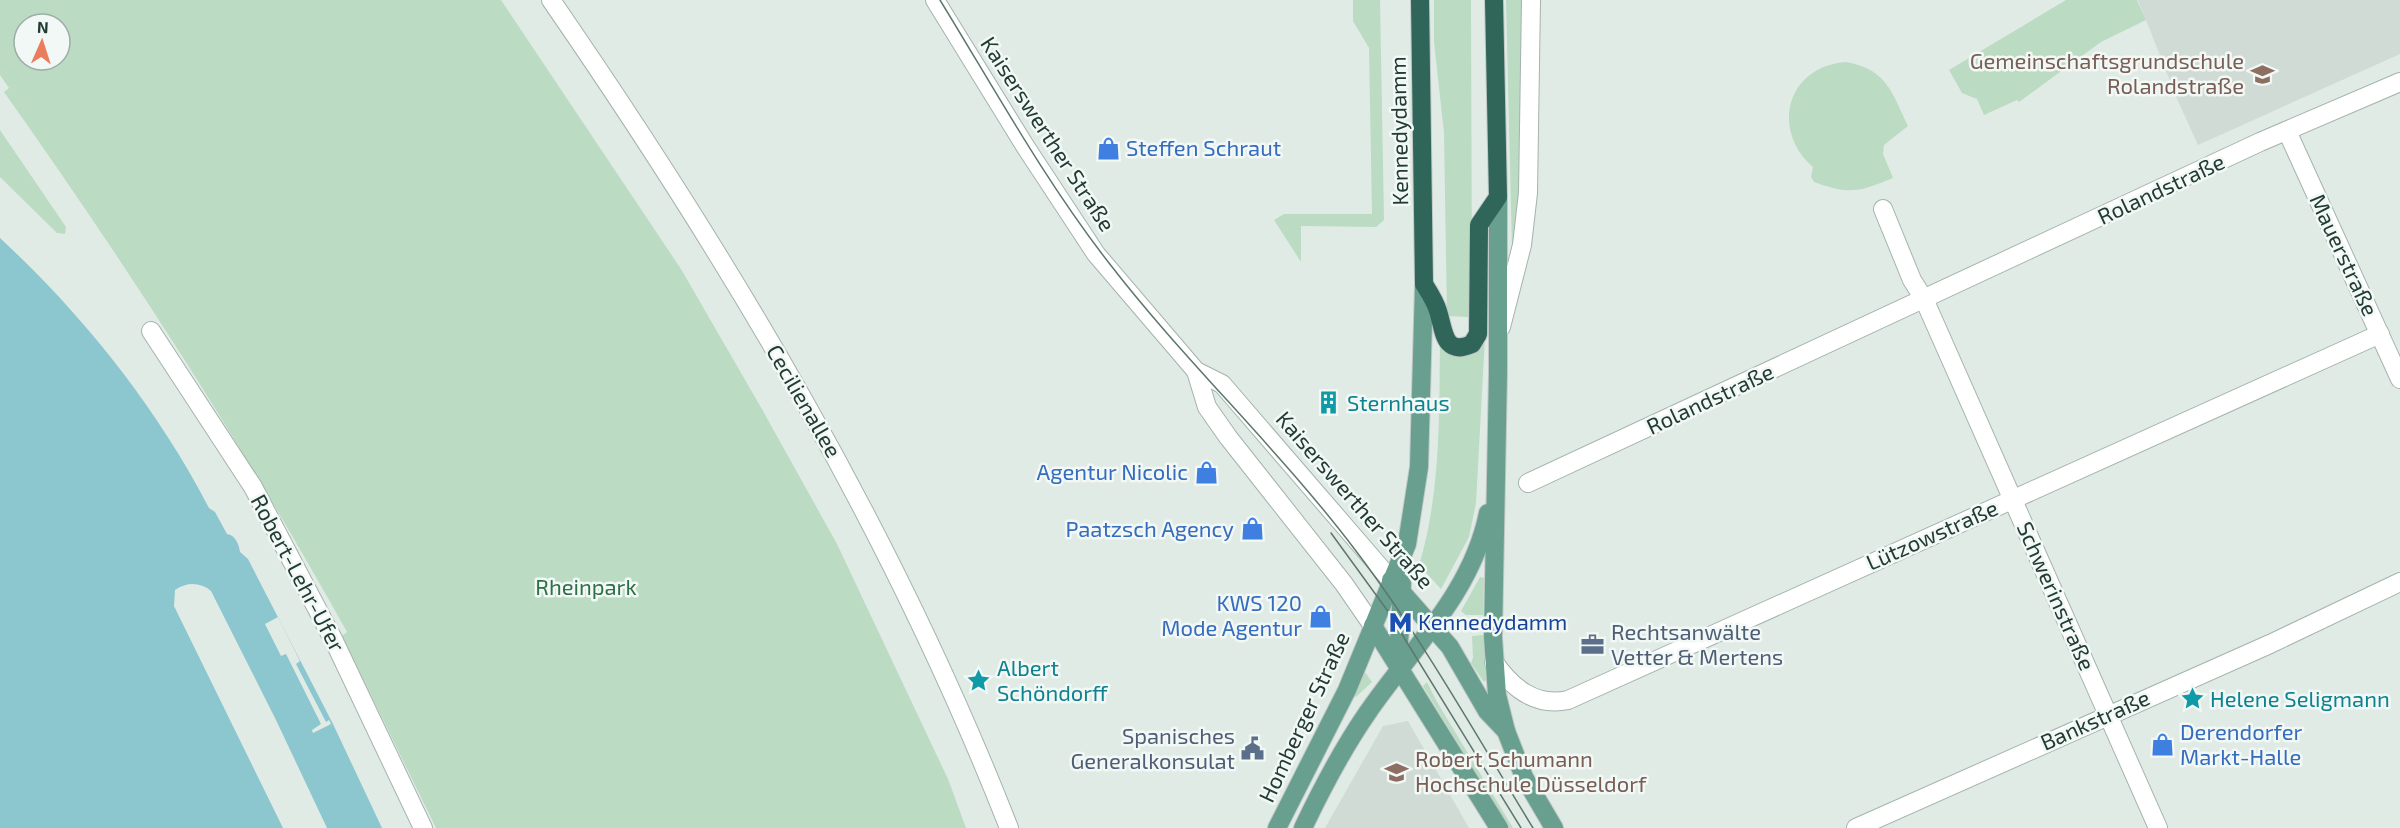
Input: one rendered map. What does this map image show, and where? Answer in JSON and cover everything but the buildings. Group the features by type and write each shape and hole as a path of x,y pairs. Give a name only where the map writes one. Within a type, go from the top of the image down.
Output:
{"highway":[{"name":"Kennedydamm","path":"1420,0 1424,284"},
{"path":"1424,284 1437,308 1447,342 1459,348 1472,344 1476,339 1478,328 1479,225 1498,197 1494,0"}],"main road":[{"path":"1498,197 1499,335 1494,482 1494,662 1497,695 1506,731"},
{"name":"Kennedydamm","path":"1396,586 1414,507 1419,467 1424,284"},
{"path":"1434,626 1458,590 1478,550 1494,482"},
{"path":"1396,586 1401,668"},
{"name":"Homberger Straße","path":"1277,828 1347,690 1373,626 1396,586"},
{"name":"Kaiserswerther Straße","path":"1396,586 1434,626 1450,647 1487,711 1506,731 1524,777 1554,828"},
{"path":"1373,626 1499,828"},
{"name":"Homberger Straße","path":"1303,828 1348,742 1434,626"}],"street":[{"name":"Cecilienallee","path":"551,0 631,116 839,459 913,607 1009,828"},
{"name":"Kaiserswerther Straße","path":"935,0 1030,155 1096,254 1196,370 1222,384 1396,586"},
{"path":"1499,335 1514,280 1527,209 1531,0"},
{"name":"Rolandstraße","path":"1528,483 2287,131 2400,82"},
{"name":"Mauerstraße","path":"2287,131 2400,379"},
{"path":"1883,209 1894,238 1924,299"},
{"name":"Schwerinstraße","path":"1924,299 2158,828"},
{"name":"Robert-Lehr-Ufer","path":"151,331 253,487 334,641 423,828"},
{"name":"Lützowstraße","path":"1494,662 1527,696 1545,702 1568,700 2380,334"},
{"name":"Kaiserswerther Straße","path":"1196,370 1207,407 1344,584 1373,626"},
{"name":"Bankstraße","path":"1856,828 2108,714 2270,644 2400,582"}],"shaded area":[{"name":"Gemeinschaftsgrundschule Rolandstraße","path":"2138,0 2400,0 2400,54 2198,145"},
{"name":"Robert Schumann Hochschule Düsseldorf","path":"1408,721 1469,828 1325,828 1383,726"}],"green space":[{"name":"Rheinpark","path":"0,0 501,0 681,269 763,411 837,544 948,779 966,828 436,828 342,636 347,632 307,562 267,493 140,290 4,92 9,88 0,75"},
{"path":"1353,0 1380,0 1384,220 1376,227 1301,226 1301,262 1274,220 1284,214 1372,214 1369,48 1353,21"},
{"path":"1434,0 1471,0 1472,305 1469,307 1468,317 1447,316 1444,133 1434,42"},
{"path":"1506,0 1527,0 1523,209 1512,249"},
{"path":"2066,0 2137,0 2146,20 2101,42 2019,102 2017,100 1984,115 1977,99 1962,93 1949,70"},
{"path":"1846,62 1871,70 1886,84 1908,126 1884,145 1883,154 1893,178 1854,190 1837,189 1814,182 1811,177 1813,167 1800,152 1792,136 1789,119 1791,102 1798,87 1810,75 1826,66"},
{"path":"0,130 66,227 65,234 57,233 0,177"},
{"path":"1485,337 1476,503 1469,537 1441,589 1419,565 1435,482 1439,426 1440,341 1447,353 1456,356"},
{"path":"1480,577 1484,578 1483,615 1466,615 1461,611"},
{"path":"1483,635 1486,680 1484,682 1471,663 1473,658 1472,636"},
{"path":"1365,672 1372,682 1356,697 1355,695"},
{"path":"1427,682 1513,828 1509,828 1423,686"}],"water":[{"path":"0,238 61,299 116,364 166,434 209,508 215,512 227,534 236,540 240,552 248,559 333,724 382,828 327,828 211,591 193,584 175,590 174,606 283,828 0,828"}],"pier":[{"path":"278,617 300,661 296,664 326,722 329,720 331,724 313,733 312,730 321,724 286,654 281,656 265,624"}],"tram line":[{"path":"940,0 1063,200 1109,263 1169,336 1296,477 1380,584 1448,687 1533,828"},
{"path":"1331,533 1387,610 1521,828"}],"place":[{"name":"Gemeinschaftsgrundschule Rolandstraße","path":"2262,74"},
{"name":"Steffen Schraut","path":"1108,148"},
{"name":"Sternhaus","path":"1329,403"},
{"name":"Agentur Nicolic","path":"1206,472"},
{"name":"Paatzsch Agency","path":"1252,529"},
{"name":"KWS 120 Mode Agentur","path":"1320,616"},
{"name":"Kennedydamm","path":"1400,622"},
{"name":"Rechtsanwälte Vetter & Mertens","path":"1593,645"},
{"name":"Albert Schöndorff","path":"979,681"},
{"name":"Helene Seligmann","path":"2192,699"},
{"name":"Derendorfer Markt-Halle","path":"2162,745"},
{"name":"Spanisches Generalkonsulat","path":"1253,749"},
{"name":"Robert Schumann Hochschule Düsseldorf","path":"1397,772"}]}
